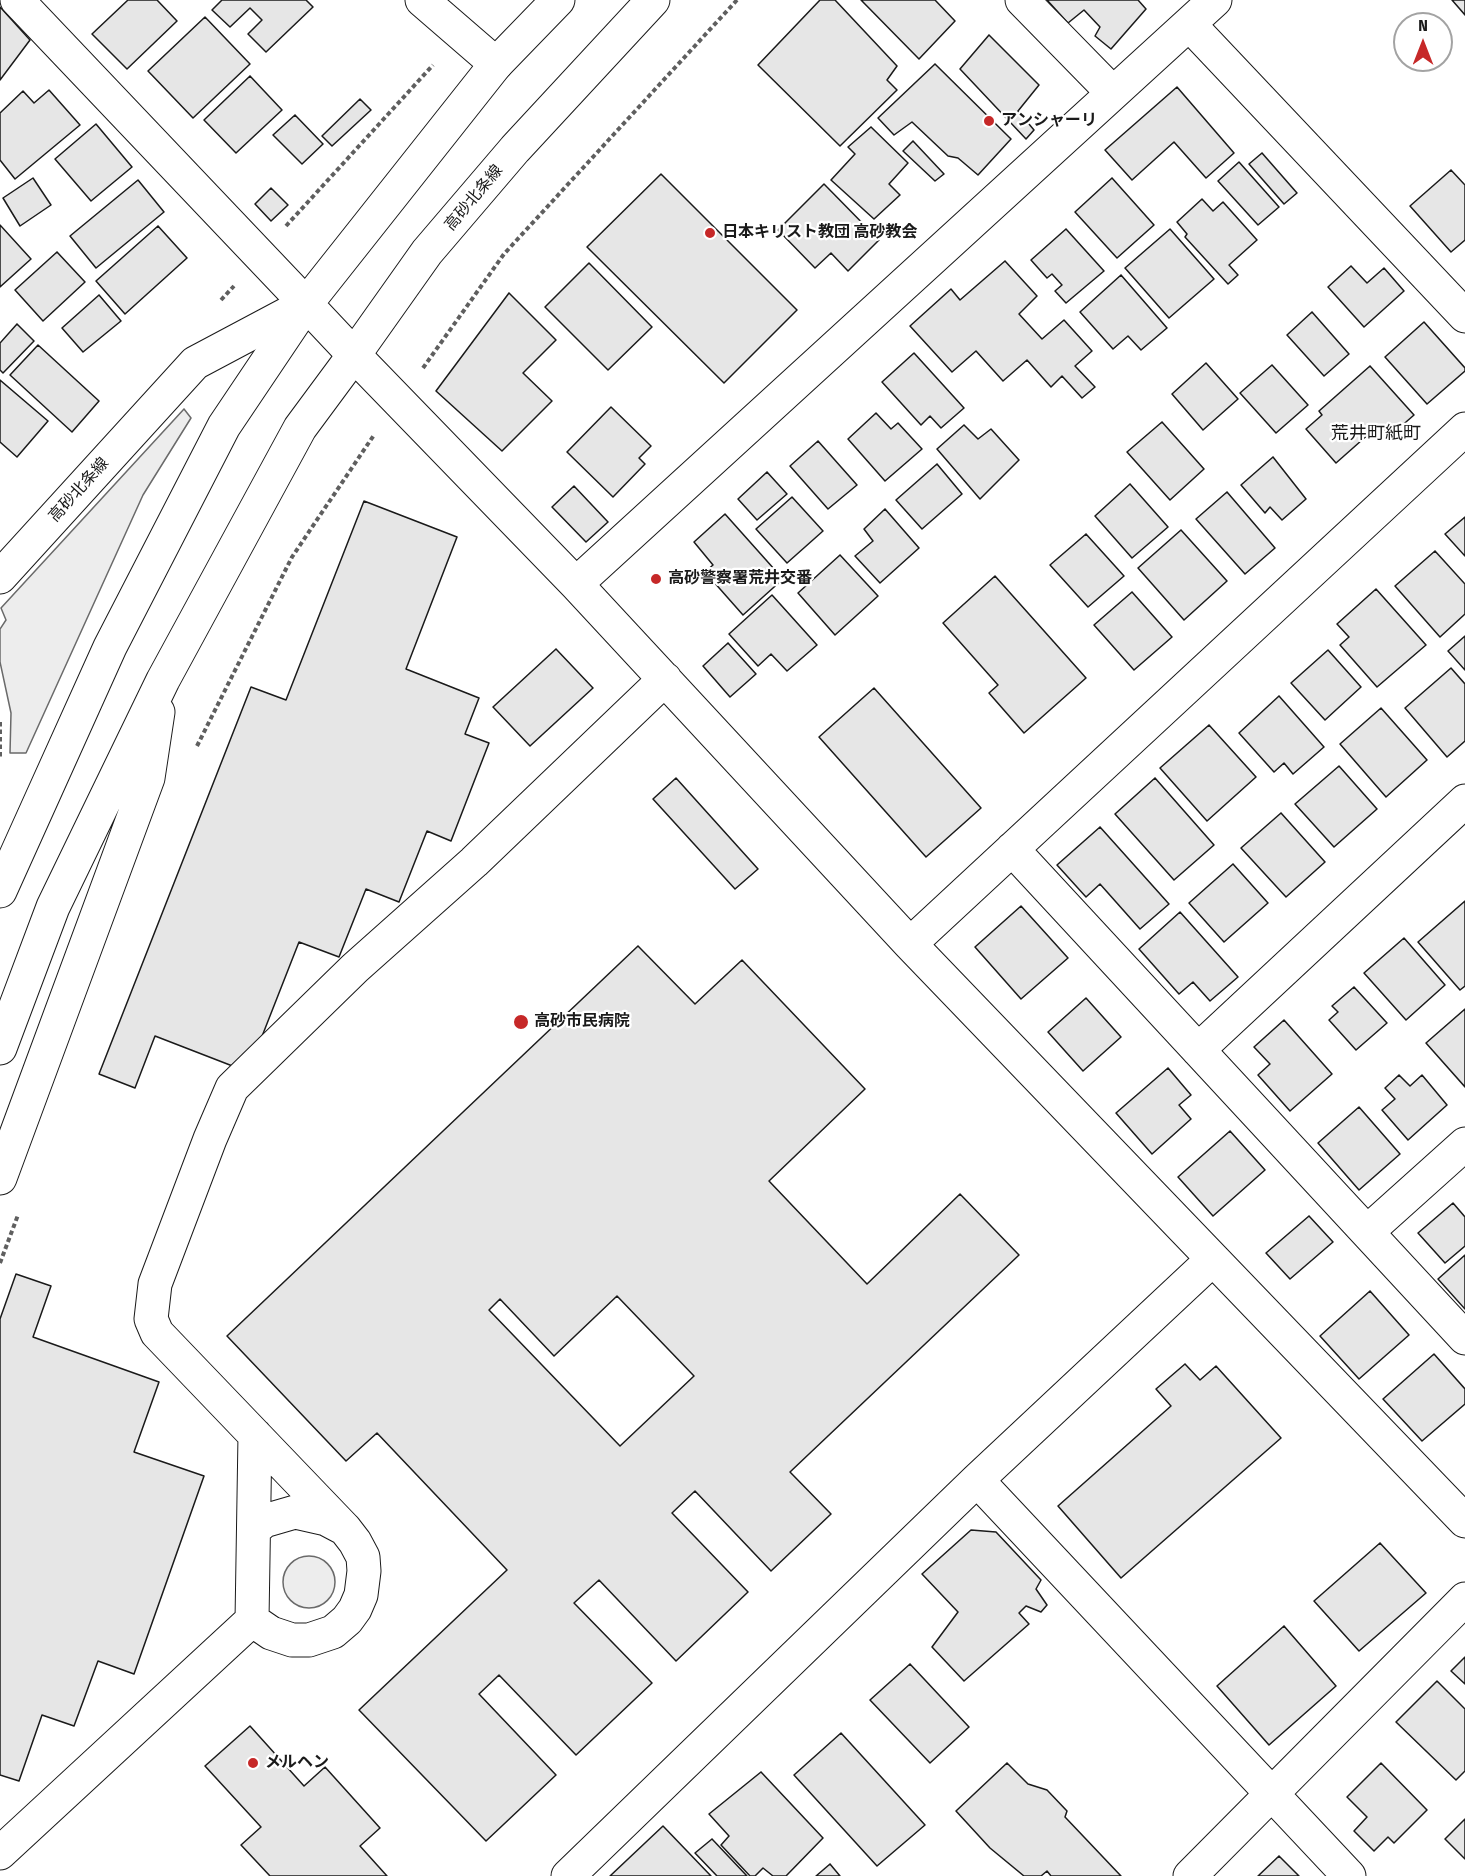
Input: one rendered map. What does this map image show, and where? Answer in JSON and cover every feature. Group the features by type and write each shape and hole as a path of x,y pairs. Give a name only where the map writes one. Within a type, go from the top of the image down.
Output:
{"street":[{"path":"17,0 354,355 576,584 910,944 1465,1521"},
{"path":"422,0 496,64"},
{"name":"高砂北条線","path":"0,577 195,363 306,304 496,64 558,0"},
{"name":"高砂北条線","path":"0,1048 53,907 163,680 300,428 435,244 514,150 653,0"},
{"path":"1022,0 1113,93"},
{"path":"576,584 1215,0"},
{"path":"1189,24 1465,316"},
{"path":"0,891 110,647 224,426 306,304"},
{"path":"910,944 1465,429"},
{"path":"252,1620 271,1633 292,1640 309,1640 333,1632 347,1620 361,1595 364,1570 363,1557 345,1529 157,1333 152,1319 155,1284 210,1139 232,1088 355,968 474,862 665,679"},
{"path":"0,1178 148,778 163,680"},
{"path":"1198,1050 1465,801"},
{"path":"1012,849 1465,1338"},
{"path":"1367,1232 1465,1144"},
{"path":"568,1876 977,1480 1213,1259"},
{"path":"0,1852 252,1620 255,1435"},
{"path":"977,1480 1349,1876"},
{"path":"255,1528 264,1521 294,1512 326,1519 345,1529"},
{"path":"1190,1876 1465,1599"}],"path":[{"path":"194,752 292,557 349,470 504,254 737,0"},
{"path":"213,309 259,255 461,34"},
{"path":"0,722 0,758"},
{"path":"0,1263 21,1208"}],"shaded area":[{"path":"184,409 191,418 143,495 26,753 10,753 11,713 0,662 0,629 6,620 1,608"},
{"path":"304,1556 314,1556 323,1560 331,1568 335,1582 331,1596 323,1604 314,1608 304,1608 295,1604 287,1596 283,1587 283,1577 287,1568 295,1560"}],"building":[{"path":"128,0 157,0 177,21 127,69 92,34"},
{"path":"222,0 306,0 313,7 266,52 248,34 262,20 250,8 230,27 212,10"},
{"path":"820,0 835,0 897,66 887,80 897,90 840,146 758,65"},
{"path":"861,0 935,0 955,21 919,59"},
{"path":"1047,0 1138,0 1146,9 1111,49 1095,36 1100,27 1084,10 1068,23"},
{"path":"1452,0 1465,0 1465,15"},
{"path":"0,7 30,40 0,80"},
{"path":"205,17 250,64 193,118 148,71"},
{"path":"989,35 1039,85 1018,111 1034,130 1026,139 960,69"},
{"path":"935,64 1011,139 978,175 958,158 948,156 912,122 894,135 878,118"},
{"path":"250,76 282,110 236,153 204,120"},
{"path":"1177,87 1234,153 1206,178 1174,142 1132,180 1105,150"},
{"path":"49,90 80,125 15,179 0,160 0,113 23,91 34,103"},
{"path":"360,99 371,110 332,146 322,136"},
{"path":"295,115 323,144 302,164 273,135"},
{"path":"96,124 132,167 91,201 55,159"},
{"path":"871,127 908,163 889,184 900,195 874,219 831,180 855,154 848,147"},
{"path":"913,141 944,174 935,181 903,151"},
{"path":"1262,153 1297,193 1284,204 1249,164"},
{"path":"1239,162 1279,207 1258,225 1218,181"},
{"path":"1451,170 1465,185 1465,240 1451,252 1410,206"},
{"path":"661,174 797,310 724,383 587,247"},
{"path":"33,178 51,205 20,226 3,198"},
{"path":"1112,178 1154,225 1117,258 1075,212"},
{"path":"138,180 164,212 96,268 70,236"},
{"path":"824,184 879,240 848,271 831,253 815,268 778,230"},
{"path":"271,188 288,205 271,221 255,204"},
{"path":"1202,199 1213,211 1223,202 1257,240 1229,265 1238,275 1228,284 1185,237 1187,234 1177,222"},
{"path":"0,225 31,259 0,287"},
{"path":"158,226 187,258 125,314 96,281"},
{"path":"1066,229 1104,271 1066,303 1055,291 1062,285 1052,274 1047,278 1031,260"},
{"path":"1170,229 1214,279 1169,318 1125,268"},
{"path":"57,252 85,282 43,321 15,290"},
{"path":"1005,261 1037,296 1019,314 1042,339 1064,320 1092,351 1075,366 1095,387 1082,398 1062,376 1051,387 1027,360 1003,381 976,351 952,372 910,326 951,289 960,300"},
{"path":"589,263 652,327 608,370 545,307"},
{"path":"1351,266 1367,283 1384,268 1404,291 1364,327 1328,287"},
{"path":"1121,275 1167,328 1141,350 1128,336 1113,349 1080,312"},
{"path":"509,293 556,340 523,373 552,401 502,451 436,391"},
{"path":"99,295 121,321 83,352 62,328"},
{"path":"1312,312 1349,354 1324,376 1287,335"},
{"path":"1424,322 1465,368 1465,371 1427,404 1385,357"},
{"path":"17,324 34,341 3,373 0,370 0,343"},
{"path":"38,345 99,401 72,432 10,375"},
{"path":"914,353 964,408 941,428 930,416 921,425 882,382"},
{"path":"1206,363 1238,399 1203,430 1172,394"},
{"path":"1272,365 1308,405 1276,433 1240,393"},
{"path":"1370,366 1414,415 1390,436 1379,425 1336,463 1306,429 1322,415 1319,411"},
{"path":"0,380 48,421 17,457 0,442"},
{"path":"611,407 651,446 639,458 645,464 613,497 567,452"},
{"path":"876,413 891,429 898,423 922,449 885,481 848,439"},
{"path":"1162,422 1204,469 1170,500 1127,452"},
{"path":"964,425 978,439 991,429 1019,460 980,499 937,449"},
{"path":"818,441 857,485 828,509 790,466"},
{"path":"1273,457 1306,499 1282,520 1270,507 1265,513 1241,485"},
{"path":"937,464 962,494 922,529 896,500"},
{"path":"767,472 787,494 757,520 738,499"},
{"path":"1130,484 1168,527 1132,558 1095,516"},
{"path":"574,486 608,522 586,542 552,507"},
{"path":"1227,492 1275,548 1245,574 1196,519"},
{"path":"792,497 823,531 787,563 756,529"},
{"path":"364,501 457,537 406,669 479,698 465,734 489,743 451,841 427,831 399,902 366,889 339,957 299,942 248,1072 155,1036 135,1088 99,1074 251,687 286,700"},
{"path":"885,509 919,548 880,583 855,556 873,541 864,529"},
{"path":"725,514 783,579 743,615 705,572 713,565 694,542"},
{"path":"1465,517 1465,556 1445,534"},
{"path":"1181,530 1227,581 1184,620 1138,568"},
{"path":"1086,534 1124,576 1088,607 1050,565"},
{"path":"1435,551 1465,584 1465,614 1440,637 1395,586"},
{"path":"840,555 878,596 835,635 798,593"},
{"path":"995,576 1086,678 1024,733 989,693 998,685 943,623"},
{"path":"1376,589 1426,645 1377,687 1340,645 1349,637 1337,624"},
{"path":"1132,592 1172,637 1134,670 1094,625"},
{"path":"772,595 817,645 787,671 771,654 758,666 729,634"},
{"path":"1465,636 1465,670 1448,651"},
{"path":"728,643 756,674 730,697 703,666"},
{"path":"556,649 593,688 530,746 493,707"},
{"path":"1328,650 1361,687 1325,720 1291,683"},
{"path":"1451,668 1465,684 1465,741 1447,757 1405,708"},
{"path":"874,688 981,808 926,857 819,737"},
{"path":"1279,696 1324,747 1293,774 1284,763 1274,772 1239,733"},
{"path":"1381,708 1427,760 1386,797 1340,744"},
{"path":"1209,725 1256,777 1207,821 1160,768"},
{"path":"1339,766 1377,809 1334,847 1295,804"},
{"path":"676,778 758,869 735,889 653,799"},
{"path":"1155,778 1214,845 1174,880 1115,814"},
{"path":"1281,813 1325,862 1286,897 1241,848"},
{"path":"1100,827 1169,904 1140,929 1100,884 1086,897 1057,865"},
{"path":"1233,864 1268,903 1224,942 1189,903"},
{"path":"1465,901 1465,986 1460,990 1418,942"},
{"path":"1021,906 1068,958 1021,999 975,947"},
{"path":"1180,912 1238,977 1210,1001 1193,982 1179,994 1139,949"},
{"path":"1404,938 1445,985 1406,1020 1364,973"},
{"name":"高砂市民病院","path":"638,946 695,1004 742,960 865,1089 769,1181 867,1284 960,1194 1019,1255 790,1472 831,1514 771,1571 695,1491 672,1513 748,1592 676,1661 599,1580 574,1603 652,1683 576,1755 499,1675 479,1694 556,1775 486,1841 359,1710 507,1570 377,1433 346,1461 227,1336","holes":["617,1296 694,1376 620,1446 489,1310 500,1299 554,1356"]},
{"path":"1354,987 1387,1023 1356,1050 1329,1020 1338,1012 1332,1006"},
{"path":"1086,998 1121,1037 1083,1071 1048,1032"},
{"path":"1465,1009 1465,1087 1426,1043"},
{"path":"1284,1020 1332,1074 1290,1111 1258,1075 1270,1064 1254,1047"},
{"path":"1168,1068 1191,1095 1179,1105 1191,1119 1152,1154 1116,1113"},
{"path":"1399,1075 1410,1086 1422,1075 1447,1105 1408,1140 1382,1110 1395,1099 1385,1088"},
{"path":"1359,1107 1400,1154 1359,1190 1318,1143"},
{"path":"1230,1131 1265,1170 1213,1216 1178,1177"},
{"path":"1453,1203 1465,1217 1465,1246 1445,1263 1418,1233"},
{"path":"1309,1216 1333,1242 1290,1279 1266,1253"},
{"path":"1465,1255 1465,1309 1438,1279"},
{"path":"16,1274 51,1286 33,1337 159,1382 134,1452 204,1476 134,1674 98,1661 74,1726 42,1715 19,1781 0,1775 0,1319"},
{"path":"1370,1291 1409,1335 1359,1379 1320,1336"},
{"path":"1434,1354 1465,1389 1465,1404 1422,1441 1383,1399"},
{"path":"1185,1364 1200,1380 1216,1366 1281,1438 1121,1578 1058,1506 1171,1406 1156,1389"},
{"path":"971,1530 996,1532 1041,1580 1036,1589 1047,1605 1041,1612 1026,1606 1019,1613 1029,1624 964,1681 932,1647 958,1612 922,1574"},
{"path":"1380,1543 1426,1593 1359,1651 1314,1601"},
{"path":"1284,1626 1336,1686 1269,1745 1217,1686"},
{"path":"1465,1657 1465,1684 1451,1671"},
{"path":"910,1664 969,1727 930,1763 870,1700"},
{"path":"1437,1681 1465,1709 1465,1771 1456,1780 1396,1722"},
{"path":"250,1726 304,1786 325,1767 380,1828 360,1846 387,1876 270,1876 241,1845 261,1827 205,1766"},
{"path":"841,1733 925,1825 877,1866 794,1775"},
{"path":"1007,1763 1028,1784 1047,1790 1067,1811 1065,1817 1121,1876 1051,1876 1047,1871 1041,1876 1024,1876 990,1848 956,1811"},
{"path":"1381,1763 1427,1810 1394,1843 1388,1837 1374,1851 1354,1831 1367,1817 1347,1797"},
{"path":"761,1772 823,1838 786,1876 773,1876 763,1868 755,1876 750,1876 721,1845 729,1836 709,1814"},
{"path":"1465,1819 1465,1859 1445,1839"},
{"path":"663,1826 711,1876 610,1876"},
{"path":"712,1839 747,1876 717,1876 695,1853"},
{"path":"1279,1856 1299,1876 1258,1876"},
{"path":"830,1864 840,1876 816,1876"}],"place":[{"name":"アンシャーリ","path":"989,121"},
{"name":"日本キリスト教団 高砂教会","path":"710,233"},
{"name":"高砂警察署荒井交番","path":"656,579"},
{"name":"高砂市民病院","path":"521,1022"},
{"name":"メルヘン","path":"253,1763"}],"district":[{"name":"荒井町紙町","path":"1376,434"}]}
